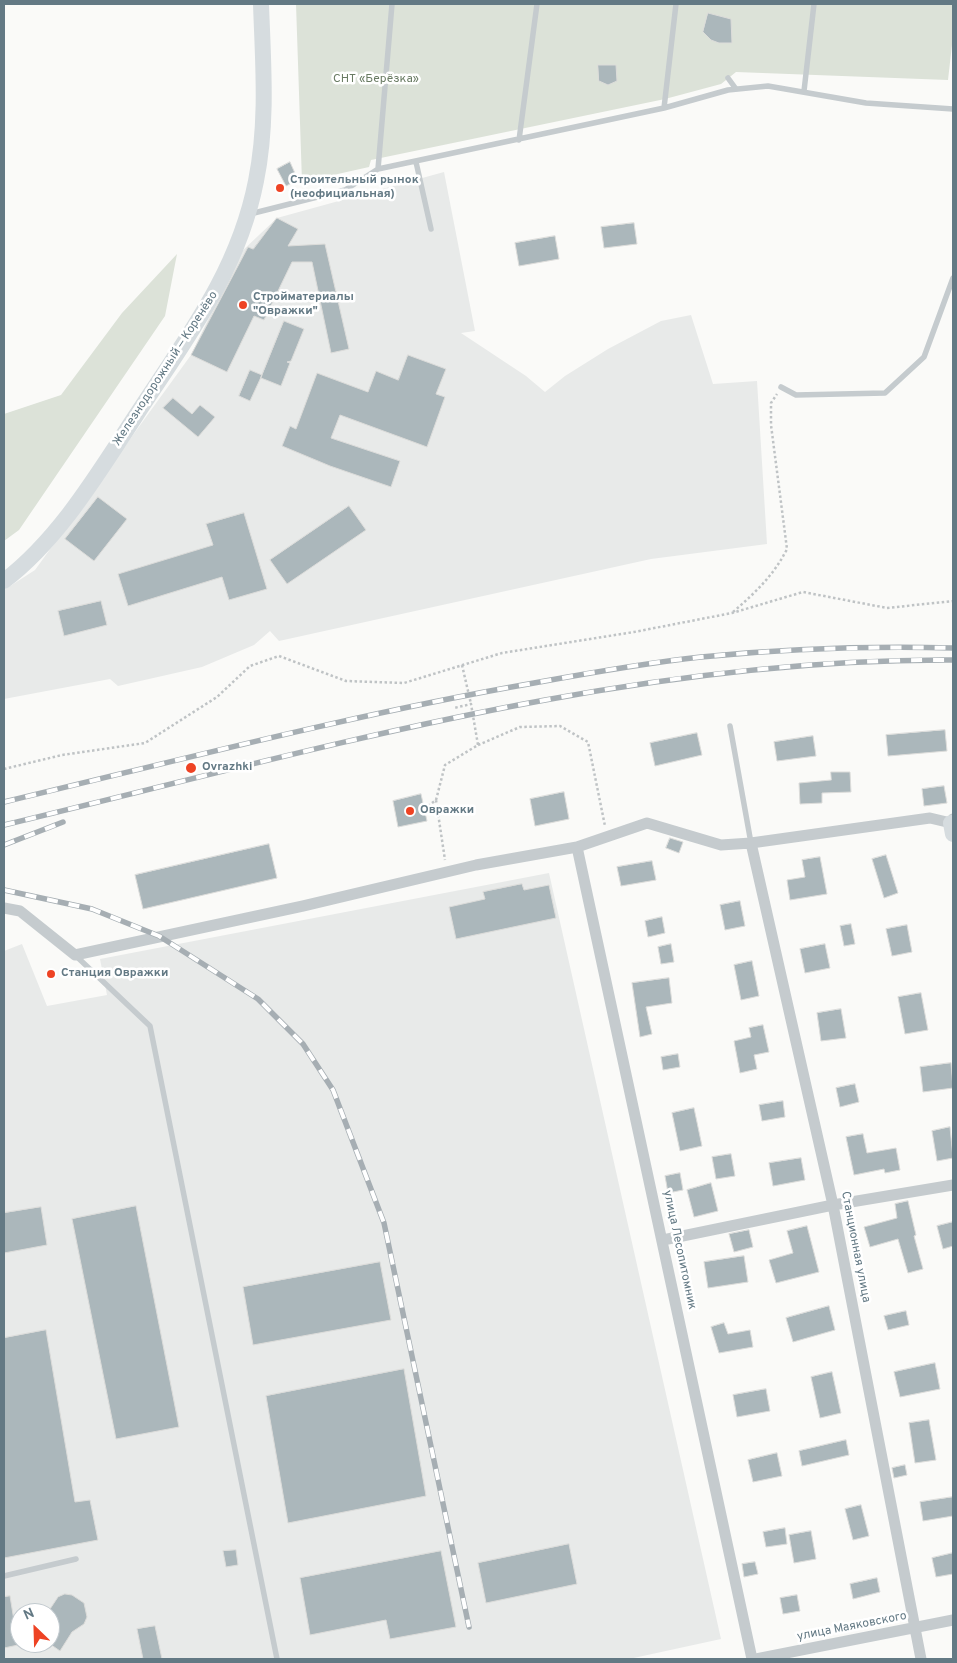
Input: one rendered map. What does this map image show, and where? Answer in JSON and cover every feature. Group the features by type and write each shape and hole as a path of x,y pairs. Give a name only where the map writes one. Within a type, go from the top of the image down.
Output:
{"main road":[{"name":"Железнодорожный — Коренёво","path":"4,581 27,564 86,492 212,300 241,239 256,180 265,110 261,4"}],"street":[{"path":"4,908 20,911 76,955 303,906 447,872 577,847 647,823 721,845 751,843 930,818 952,825"},
{"name":"Станционная улица","path":"751,843 833,1205 921,1659"},
{"name":"улица Лесопитомник","path":"577,847 752,1659"},
{"path":"663,1240 833,1205 953,1185"},
{"name":"улица Маяковского","path":"756,1659 953,1620"}],"lane":[{"path":"378,169 392,4"},
{"path":"518,140 537,4"},
{"path":"664,108 676,4"},
{"path":"804,91 814,4"},
{"path":"728,78 736,89"},
{"path":"247,215 345,190 378,169 664,108 736,89 768,86 866,103 953,109"},
{"path":"416,162 431,229"},
{"path":"781,387 796,395 885,393 924,357 953,278"},
{"path":"730,726 751,843"},
{"path":"76,955 150,1026 277,1659"},
{"path":"4,1576 76,1559"}],"path":[{"path":"732,613 761,588 778,567 787,549 771,425 772,403 781,387"},
{"path":"4,769 62,755 145,743 217,697 250,666 279,656 346,681 404,683 502,653 634,632 732,613 803,592 887,608 953,601"},
{"path":"462,665 478,745"},
{"path":"454,708 471,704"},
{"path":"447,872 436,800 445,765 478,745 520,727 560,726 588,742 607,836"},
{"path":"424,809 436,800"}],"shaded area":[{"path":"444,172 475,331 461,333 526,376 545,392 565,376 608,349 661,321 691,315 713,384 757,381 767,544 651,559 279,641 270,631 254,645 202,667 118,686 110,679 4,699 4,590 35,570 191,355 240,253 277,218"},
{"path":"549,873 721,1639 629,1659 4,1659 4,951 22,944 47,1006 107,995 100,959"}],"green space":[{"name":"СНТ «Берёзка»","path":"296,4 953,4 953,36 948,80 736,72 721,84 665,99 371,160 369,167 302,182"},
{"path":"177,254 165,316 19,530 4,541 4,414 61,395 122,313"}],"building":[{"path":"708,13 731,19 732,43 719,43 711,40 703,32"},
{"path":"598,65 616,65 617,81 608,85 599,81"},
{"path":"290,162 298,180 286,186 277,169"},
{"path":"277,218 298,229 288,246 325,244 349,349 331,353 312,262 292,262 264,320 254,316 227,372 191,355 248,247 253,249"},
{"path":"634,223 637,244 604,248 601,227"},
{"path":"555,236 559,259 519,266 515,243"},
{"path":"284,321 304,329 291,361 287,362 290,363 281,386 261,378"},
{"path":"408,355 446,369 436,394 445,397 427,447 340,415 331,438 400,461 391,487 330,466 282,446 290,426 296,429 317,373 368,392 376,371 398,380"},
{"path":"250,370 262,375 250,401 239,396"},
{"path":"173,398 192,414 200,405 215,417 198,437 163,408"},
{"path":"98,497 127,519 94,561 65,539"},
{"path":"349,506 366,530 287,584 270,560"},
{"path":"244,513 267,589 229,600 222,577 128,606 118,574 213,545 206,524"},
{"path":"101,601 107,625 64,636 58,611"},
{"path":"945,730 947,751 888,756 886,735"},
{"path":"697,733 702,755 655,766 650,743"},
{"path":"813,736 816,756 777,761 774,742"},
{"path":"831,772 850,772 851,792 822,793 822,803 800,804 799,783 831,780"},
{"path":"944,786 947,803 924,806 922,789"},
{"path":"564,792 569,819 535,826 530,799"},
{"name":"Овражки","path":"421,794 427,821 398,827 393,801"},
{"path":"670,838 683,842 679,853 666,848"},
{"path":"269,844 277,878 143,909 135,875"},
{"path":"886,855 898,893 884,898 872,859"},
{"path":"820,857 827,894 790,900 787,880 805,877 802,860"},
{"path":"652,861 656,880 621,886 617,867"},
{"path":"522,884 524,890 549,885 556,918 456,939 449,907 485,899 483,892"},
{"path":"740,901 745,926 725,930 720,905"},
{"path":"662,917 665,933 648,937 645,921"},
{"path":"851,924 855,944 844,946 840,926"},
{"path":"907,925 912,952 892,956 886,929"},
{"path":"671,944 674,962 661,964 658,947"},
{"path":"825,944 830,968 805,973 800,949"},
{"path":"752,961 759,996 741,1000 734,965"},
{"path":"669,978 672,1003 646,1007 652,1034 640,1037 632,983"},
{"path":"921,993 928,1030 905,1034 898,997"},
{"path":"841,1009 846,1038 821,1041 817,1013"},
{"path":"763,1025 769,1052 754,1055 757,1069 740,1073 734,1041 751,1037 749,1028"},
{"path":"678,1054 680,1067 663,1070 661,1057"},
{"path":"951,1063 953,1088 923,1092 920,1067"},
{"path":"855,1084 859,1102 840,1107 836,1088"},
{"path":"783,1101 785,1117 762,1121 759,1105"},
{"path":"694,1108 702,1146 680,1151 672,1113"},
{"path":"950,1127 953,1158 937,1161 932,1131"},
{"path":"863,1134 867,1153 896,1148 900,1170 885,1173 884,1169 854,1175 846,1137"},
{"path":"731,1154 735,1176 716,1179 712,1157"},
{"path":"801,1158 805,1180 773,1186 769,1163"},
{"path":"680,1173 683,1190 668,1193 665,1176"},
{"path":"711,1183 718,1211 694,1217 687,1190"},
{"path":"908,1201 916,1235 914,1236 923,1269 908,1273 898,1239 870,1247 864,1227 897,1218 895,1204"},
{"path":"136,1206 179,1427 116,1439 72,1219"},
{"path":"41,1207 47,1245 4,1253 4,1213"},
{"path":"953,1222 953,1246 943,1249 937,1226"},
{"path":"807,1226 819,1272 776,1283 769,1260 793,1253 787,1231"},
{"path":"749,1230 753,1247 734,1252 729,1234"},
{"path":"744,1256 748,1282 708,1288 704,1262"},
{"path":"380,1262 391,1320 253,1345 243,1287"},
{"path":"829,1306 835,1330 793,1342 786,1318"},
{"path":"906,1311 909,1325 888,1330 884,1316"},
{"path":"724,1323 728,1334 750,1330 753,1347 719,1353 711,1327"},
{"path":"46,1330 75,1502 90,1500 98,1540 4,1558 4,1338"},
{"path":"935,1363 940,1389 900,1397 894,1372"},
{"path":"404,1369 426,1496 288,1523 266,1396"},
{"path":"832,1372 841,1413 820,1418 811,1377"},
{"path":"766,1389 770,1411 737,1417 733,1395"},
{"path":"929,1420 936,1460 915,1463 909,1423"},
{"path":"846,1440 849,1455 802,1466 799,1451"},
{"path":"777,1453 782,1476 753,1482 748,1460"},
{"path":"905,1465 907,1475 894,1478 892,1468"},
{"path":"953,1497 953,1516 923,1521 920,1502"},
{"path":"861,1505 869,1536 853,1540 845,1509"},
{"path":"785,1528 787,1544 766,1547 763,1532"},
{"path":"811,1531 816,1559 794,1563 789,1535"},
{"path":"569,1544 577,1584 486,1603 478,1563"},
{"path":"236,1550 238,1565 226,1567 223,1551"},
{"path":"441,1551 456,1627 390,1639 386,1620 310,1635 300,1578"},
{"path":"953,1553 953,1574 936,1577 932,1558"},
{"path":"755,1562 758,1574 744,1577 742,1564"},
{"path":"877,1578 880,1592 853,1599 850,1584"},
{"path":"65,1594 72,1595 84,1603 87,1617 84,1624 72,1632 60,1651 60,1603 54,1603 58,1597"},
{"path":"797,1595 800,1611 783,1614 780,1598"},
{"path":"10,1596 11,1603 10,1647 4,1648 4,1597"},
{"path":"155,1626 162,1659 143,1659 137,1629"}],"railway":[{"path":"4,802 334,723 467,695 617,668 701,657 795,650 953,648"},
{"path":"4,825 356,739 474,714 593,692 712,674 832,663 953,660"},
{"path":"4,845 63,822"},
{"path":"4,890 92,909 159,936 258,999 303,1044 333,1090 384,1223 469,1627"}],"place":[{"name":"Строительный рынок (неофициальная)","path":"280,188"},
{"name":"Стройматериалы \"Овражки\"","path":"243,305"},
{"name":"Ovrazhki","path":"191,768"},
{"name":"Овражки","path":"410,811"},
{"name":"Станция Овражки","path":"51,974"}]}
